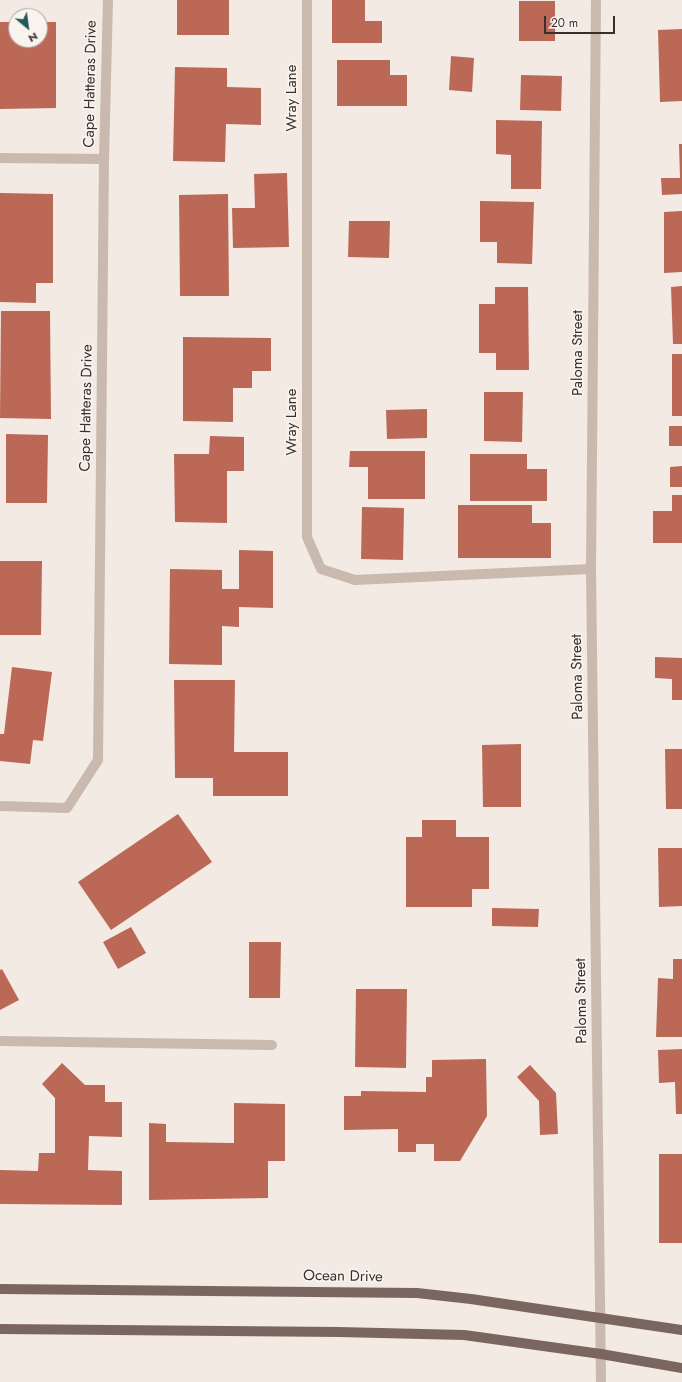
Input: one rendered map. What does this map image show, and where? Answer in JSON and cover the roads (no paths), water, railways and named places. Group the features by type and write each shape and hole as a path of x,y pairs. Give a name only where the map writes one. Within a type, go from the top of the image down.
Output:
{"main road":[{"name":"Ocean Drive","path":"0,1289 417,1293 682,1330"},
{"path":"0,1329 339,1332 464,1336 601,1354 682,1368"}],"street":[{"name":"Cape Hatteras Drive","path":"0,806 67,808 98,760 104,159 108,0"},
{"name":"Wray Lane","path":"307,0 307,537 321,569 355,580 591,569"},
{"name":"Paloma Street","path":"596,0 591,569 601,1382"},
{"path":"0,158 104,159"},
{"path":"0,1041 272,1045"}]}
